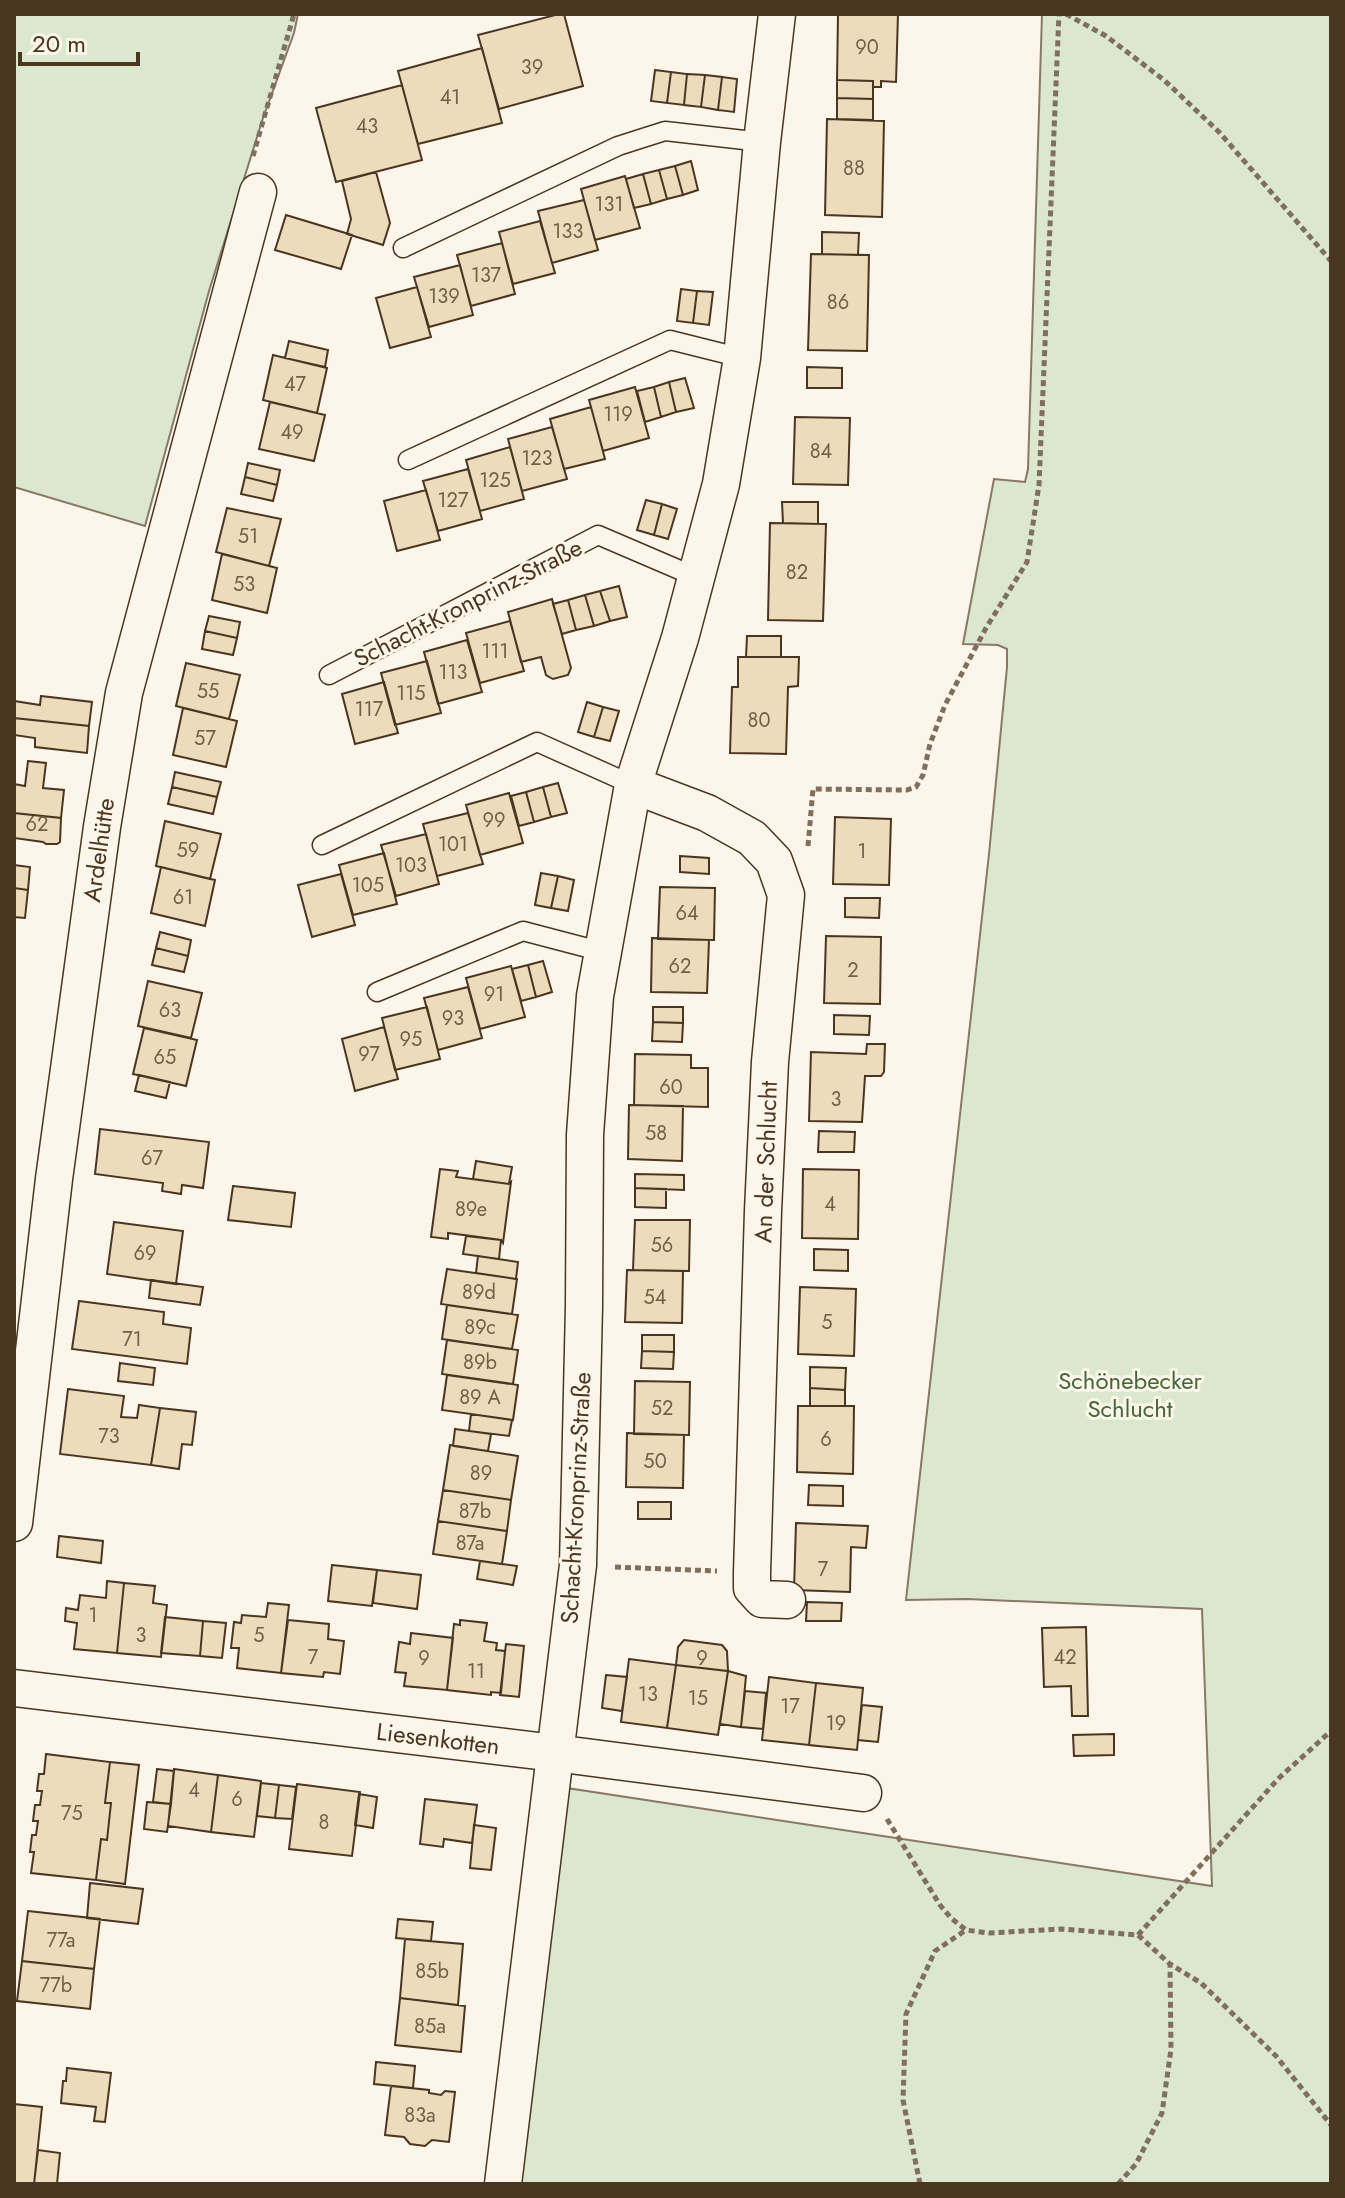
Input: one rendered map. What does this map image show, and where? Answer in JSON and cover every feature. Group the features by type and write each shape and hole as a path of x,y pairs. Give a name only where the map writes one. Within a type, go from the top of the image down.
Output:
{"street":[{"name":"Schacht-Kronprinz-Straße","path":"503,2184 578,1565 585,1135 595,996 633,785 680,638 721,484 742,358 777,14"},
{"name":"Ardelhütte","path":"14,1523 56,1164 102,827 124,693 258,192"},
{"name":"An der Schlucht","path":"633,785 707,813 752,838 774,861 786,895 770,1062 752,1573"},
{"path":"752,1573 752,1588 762,1599 787,1600"},
{"name":"Liesenkotten","path":"14,1688 863,1793"}],"lane":[{"path":"403,248 618,146 665,131 762,142"},
{"path":"408,460 670,340 742,358"},
{"name":"Schacht-Kronprinz-Straße","path":"329,675 598,535 696,577"},
{"path":"322,845 537,742 633,785"},
{"path":"377,992 523,931 603,952"}],"path":[{"path":"258,192 251,161 294,14"},
{"path":"786,895 808,849 813,789 907,790 916,787 923,775 930,744 945,705 986,628 1027,562 1039,485 1059,14"},
{"path":"1066,14 1106,36 1175,91 1219,132 1331,261"},
{"path":"578,1565 752,1573"},
{"path":"1138,1935 1279,1778 1331,1731"},
{"path":"863,1793 885,1817 940,1905 966,1930 989,1933 1061,1929 1138,1935 1170,1964 1201,1983 1265,2046 1331,2125"},
{"path":"920,2184 903,2100 906,2014 935,1951 966,1930"},
{"path":"1118,2184 1136,2164 1162,2113 1171,2049 1170,1964"}],"green space":[{"path":"14,14 298,14 209,291 145,526 14,487"},
{"name":"Schönebecker Schlucht","path":"1042,14 1331,14 1331,2184 521,2184 560,1787 1212,1886 1202,1609 967,1599 906,1600 1007,667 1007,649 998,645 963,644 994,479 1025,482 1028,469"}],"building":[{"path":"564,14 583,86 499,109 478,35"},
{"path":"838,14 898,14 896,82 881,81 881,87 873,87 873,81 837,80"},
{"path":"482,48 502,123 418,144 398,71"},
{"path":"655,70 671,72 667,103 651,101"},
{"path":"671,72 687,74 684,105 667,103"},
{"path":"687,74 705,75 701,107 684,105"},
{"path":"705,75 722,77 718,110 701,107"},
{"path":"722,77 737,79 734,112 718,110"},
{"path":"837,80 873,81 873,99 837,98"},
{"path":"402,85 422,160 336,182 316,108"},
{"path":"837,98 873,99 873,120 837,119"},
{"path":"827,119 884,121 882,217 825,215"},
{"path":"691,161 698,190 683,195 675,166"},
{"path":"675,166 683,195 667,199 659,170"},
{"path":"659,170 667,199 651,204 643,174"},
{"path":"376,172 390,223 383,245 347,234 351,219 342,181"},
{"path":"643,174 651,204 634,208 626,179"},
{"path":"625,176 640,228 595,240 581,189"},
{"path":"584,200 598,250 552,263 538,211"},
{"path":"286,215 352,235 341,269 275,250"},
{"path":"540,221 555,273 513,284 499,232"},
{"path":"822,232 859,233 858,255 822,254"},
{"path":"502,243 515,294 471,306 457,255"},
{"path":"811,254 869,255 867,351 808,350"},
{"path":"460,265 473,315 429,327 414,277"},
{"path":"417,287 431,337 390,348 376,298"},
{"path":"681,289 697,291 693,323 677,321"},
{"path":"697,291 713,292 709,325 693,323"},
{"path":"289,341 328,350 325,367 285,358"},
{"path":"273,355 327,368 317,413 263,400"},
{"path":"807,367 842,368 842,388 807,388"},
{"path":"685,378 694,408 676,412 669,382"},
{"path":"669,382 676,412 661,417 654,387"},
{"path":"635,387 649,438 603,451 589,400"},
{"path":"654,387 661,417 645,422 637,391"},
{"path":"270,402 325,415 314,461 259,449"},
{"path":"591,407 605,459 564,469 550,419"},
{"path":"795,417 850,418 848,485 793,484"},
{"path":"552,427 567,479 522,491 508,439"},
{"path":"510,447 524,499 480,511 466,460"},
{"path":"248,463 280,470 277,485 245,477"},
{"path":"468,469 482,519 438,531 423,481"},
{"path":"245,477 277,485 273,501 241,494"},
{"path":"426,490 440,540 397,551 384,501"},
{"path":"646,500 662,504 654,535 637,530"},
{"path":"782,502 818,502 818,524 783,523"},
{"path":"662,504 677,509 668,539 654,535"},
{"path":"227,508 281,519 269,566 216,552"},
{"path":"770,523 826,524 823,621 768,620"},
{"path":"222,554 277,568 267,613 212,600"},
{"path":"619,586 627,617 610,621 600,591"},
{"path":"600,591 610,621 594,626 585,595"},
{"path":"585,595 594,626 576,630 568,600"},
{"path":"552,599 571,668 568,675 553,679 546,675 541,657 521,662 508,612"},
{"path":"568,600 576,630 562,634 553,604"},
{"path":"209,616 240,622 237,638 205,631"},
{"path":"510,621 524,671 480,683 466,633"},
{"path":"205,631 237,638 233,655 202,649"},
{"path":"747,636 781,636 781,657 746,657"},
{"path":"467,640 482,692 438,704 424,652"},
{"path":"738,657 799,657 798,686 788,687 786,754 730,753 732,687 738,687"},
{"path":"427,661 441,713 395,725 381,673"},
{"path":"186,663 240,675 229,719 176,706"},
{"path":"384,682 398,733 355,744 342,694"},
{"path":"41,696 92,702 89,726 14,718 14,701 40,705"},
{"path":"587,702 603,707 594,737 578,732"},
{"path":"603,707 619,711 610,741 594,737"},
{"path":"183,708 237,721 226,767 173,755"},
{"path":"14,718 89,726 87,753 35,747 35,738 14,735"},
{"path":"28,761 46,763 43,788 64,790 61,818 14,813 14,784 25,786"},
{"path":"175,772 221,782 217,797 172,787"},
{"path":"558,783 567,813 551,817 543,787"},
{"path":"172,787 217,797 213,814 168,804"},
{"path":"543,787 551,817 534,822 526,792"},
{"path":"526,792 534,822 519,826 511,796"},
{"path":"509,793 523,843 480,855 466,805"},
{"path":"14,813 61,818 60,842 46,844 14,838"},
{"path":"468,813 483,864 437,876 423,824"},
{"path":"835,817 891,819 889,885 833,884"},
{"path":"165,821 221,834 210,879 156,866"},
{"path":"426,834 439,884 396,896 381,845"},
{"path":"384,853 397,904 353,915 339,865"},
{"path":"680,856 709,858 709,874 680,872"},
{"path":"14,865 30,867 28,890 14,888"},
{"path":"161,867 215,880 205,926 151,913"},
{"path":"541,873 558,876 551,908 535,905"},
{"path":"341,874 355,925 312,937 298,885"},
{"path":"558,876 574,880 568,911 551,908"},
{"path":"660,887 715,888 714,940 658,939"},
{"path":"14,888 28,890 25,918 14,917"},
{"path":"845,898 880,898 879,918 845,917"},
{"path":"160,932 191,940 188,956 156,948"},
{"path":"826,936 881,937 880,1004 824,1003"},
{"path":"652,938 709,940 707,993 651,992"},
{"path":"156,948 188,956 184,972 152,965"},
{"path":"543,961 552,992 536,997 528,965"},
{"path":"528,965 536,997 521,1001 512,969"},
{"path":"511,966 525,1017 480,1029 466,978"},
{"path":"148,981 202,993 191,1038 138,1026"},
{"path":"468,987 482,1038 438,1050 424,998"},
{"path":"427,1007 440,1059 395,1070 382,1018"},
{"path":"653,1007 683,1007 683,1023 653,1022"},
{"path":"834,1015 870,1016 869,1035 834,1034"},
{"path":"653,1022 683,1023 682,1042 652,1041"},
{"path":"384,1027 398,1079 355,1091 342,1039"},
{"path":"144,1028 197,1040 186,1086 133,1074"},
{"path":"867,1044 885,1044 884,1072 881,1076 865,1076 862,1122 809,1121 811,1052 866,1054"},
{"path":"635,1054 691,1055 691,1068 708,1068 708,1107 634,1105"},
{"path":"139,1075 170,1082 166,1098 135,1091"},
{"path":"629,1105 683,1106 682,1161 628,1159"},
{"path":"100,1129 209,1142 203,1188 182,1185 181,1194 162,1191 163,1183 95,1174"},
{"path":"819,1131 855,1132 854,1152 818,1152"},
{"path":"476,1161 512,1167 509,1184 473,1179"},
{"path":"440,1169 458,1171 456,1177 511,1182 503,1243 501,1240 448,1233 448,1239 431,1237"},
{"path":"803,1169 859,1170 858,1239 802,1238"},
{"path":"635,1174 684,1175 684,1190 635,1188"},
{"path":"233,1186 295,1193 291,1227 228,1220"},
{"path":"635,1188 666,1189 666,1208 635,1207"},
{"path":"635,1220 690,1220 689,1271 633,1270"},
{"path":"114,1222 183,1231 176,1284 107,1274"},
{"path":"466,1236 501,1240 499,1259 463,1254"},
{"path":"814,1249 848,1250 848,1271 814,1270"},
{"path":"478,1256 518,1262 516,1279 476,1273"},
{"path":"447,1269 517,1279 512,1314 441,1304"},
{"path":"627,1270 683,1271 682,1323 625,1322"},
{"path":"151,1280 203,1287 200,1305 149,1298"},
{"path":"800,1287 856,1289 854,1356 798,1354"},
{"path":"79,1301 164,1312 163,1324 191,1328 187,1364 72,1349"},
{"path":"447,1305 518,1315 512,1349 442,1339"},
{"path":"642,1335 674,1335 674,1352 642,1351"},
{"path":"447,1340 518,1350 513,1384 442,1374"},
{"path":"642,1351 674,1352 673,1369 641,1368"},
{"path":"120,1363 155,1368 153,1385 118,1381"},
{"path":"810,1367 846,1368 845,1390 810,1388"},
{"path":"447,1375 518,1385 513,1420 442,1410"},
{"path":"635,1381 690,1382 689,1435 634,1434"},
{"path":"810,1388 845,1390 845,1406 810,1406"},
{"path":"68,1389 124,1396 121,1417 137,1418 139,1405 160,1408 151,1465 60,1454"},
{"path":"798,1406 854,1406 853,1474 797,1472"},
{"path":"160,1408 196,1412 192,1445 182,1444 179,1469 151,1465"},
{"path":"471,1414 512,1420 509,1436 469,1431"},
{"path":"455,1429 491,1434 488,1451 453,1446"},
{"path":"627,1433 684,1435 683,1488 626,1487"},
{"path":"450,1445 518,1456 511,1500 443,1490"},
{"path":"809,1485 843,1486 843,1506 808,1505"},
{"path":"443,1490 511,1500 507,1531 438,1521"},
{"path":"638,1502 671,1502 671,1519 638,1519"},
{"path":"438,1521 507,1531 502,1564 433,1554"},
{"path":"796,1523 868,1526 866,1548 851,1547 850,1592 794,1590"},
{"path":"59,1536 103,1541 101,1563 57,1557"},
{"path":"480,1561 517,1566 513,1585 477,1579"},
{"path":"332,1565 377,1570 372,1606 328,1601"},
{"path":"377,1570 421,1575 417,1609 373,1603"},
{"path":"107,1581 124,1583 117,1653 74,1649 77,1623 65,1621 66,1608 78,1610 80,1595 106,1598"},
{"path":"124,1583 155,1586 153,1603 167,1605 161,1657 117,1653"},
{"path":"807,1602 842,1603 841,1621 806,1621"},
{"path":"268,1603 289,1605 281,1673 237,1668 239,1648 231,1648 234,1622 241,1623 242,1615 266,1617"},
{"path":"165,1617 203,1621 200,1656 161,1653"},
{"path":"288,1620 329,1624 328,1639 344,1641 340,1674 324,1672 323,1677 281,1673"},
{"path":"460,1620 487,1623 484,1641 497,1643 496,1650 505,1651 501,1693 491,1692 491,1695 447,1690 454,1624 460,1625"},
{"path":"203,1621 226,1623 222,1658 200,1656"},
{"path":"1086,1627 1088,1716 1072,1716 1071,1686 1044,1687 1042,1628"},
{"path":"411,1633 453,1638 447,1690 404,1686 406,1673 395,1672 399,1642 410,1644"},
{"path":"684,1640 722,1645 727,1651 728,1671 676,1665 678,1647"},
{"path":"506,1644 524,1646 519,1697 500,1695"},
{"path":"629,1659 676,1665 667,1728 621,1722"},
{"path":"676,1665 728,1671 718,1735 667,1728"},
{"path":"728,1671 746,1676 741,1727 720,1724"},
{"path":"606,1675 627,1677 622,1711 602,1708"},
{"path":"769,1677 816,1683 809,1745 762,1740"},
{"path":"816,1683 863,1688 857,1750 809,1745"},
{"path":"745,1691 766,1693 763,1729 741,1727"},
{"path":"862,1705 882,1707 878,1742 858,1740"},
{"path":"1114,1734 1114,1755 1074,1756 1073,1735"},
{"path":"46,1754 110,1762 105,1803 111,1803 107,1840 101,1839 96,1880 31,1873 34,1852 30,1852 32,1835 36,1835 38,1821 33,1821 35,1805 40,1805 42,1791 37,1791 39,1774 44,1774"},
{"path":"110,1762 139,1765 125,1884 96,1880 101,1839 107,1840 111,1803 105,1803"},
{"path":"157,1769 174,1771 171,1804 153,1802"},
{"path":"174,1769 218,1775 211,1832 168,1826"},
{"path":"218,1775 261,1781 254,1837 211,1832"},
{"path":"261,1783 279,1785 275,1818 257,1816"},
{"path":"297,1784 360,1792 352,1856 289,1849"},
{"path":"279,1785 296,1787 292,1819 275,1818"},
{"path":"359,1794 377,1797 373,1828 355,1825"},
{"path":"425,1799 477,1805 472,1843 444,1839 443,1847 420,1844"},
{"path":"147,1802 171,1804 167,1832 144,1829"},
{"path":"474,1825 496,1828 491,1870 470,1868"},
{"path":"90,1883 143,1889 138,1924 87,1918"},
{"path":"28,1911 100,1919 94,1969 22,1961"},
{"path":"398,1919 433,1922 431,1941 396,1938"},
{"path":"405,1939 463,1944 458,2005 400,1998"},
{"path":"22,1961 94,1969 90,2009 17,2001"},
{"path":"400,1998 465,2006 461,2052 395,2045"},
{"path":"376,2062 415,2066 413,2088 374,2084"},
{"path":"67,2068 111,2073 105,2122 94,2121 96,2107 61,2103"},
{"path":"391,2086 429,2090 429,2093 441,2095 445,2091 455,2092 449,2142 432,2140 425,2146 410,2144 404,2137 385,2135"},
{"path":"14,2104 42,2107 34,2184 14,2184"},
{"path":"38,2150 60,2153 57,2184 34,2184"}]}
